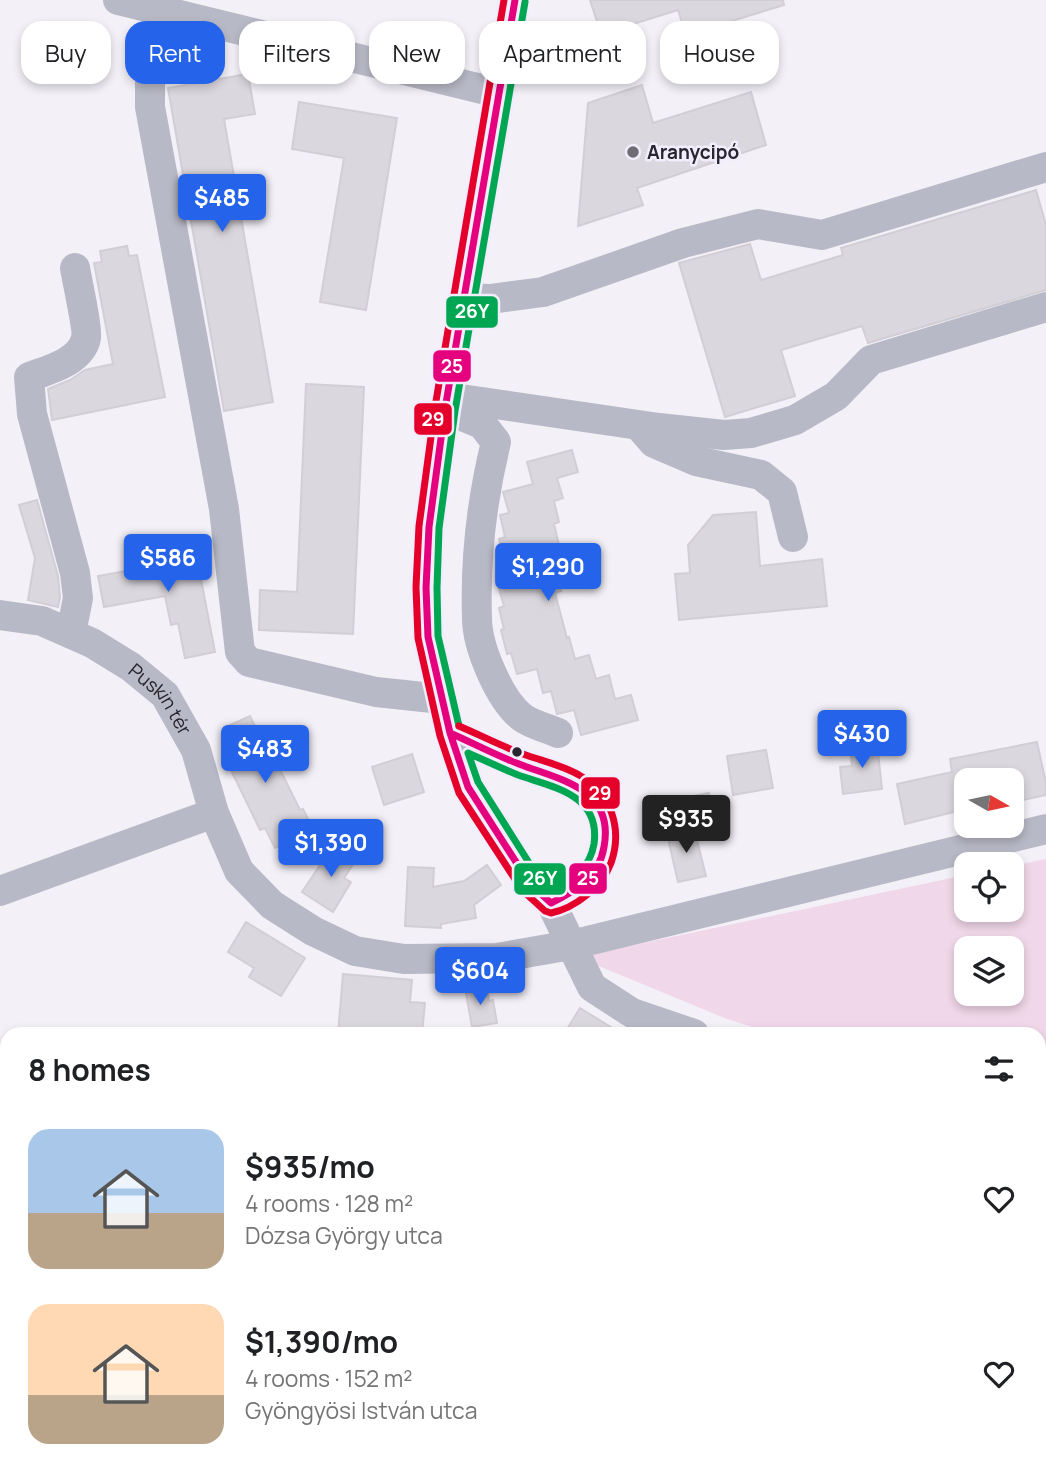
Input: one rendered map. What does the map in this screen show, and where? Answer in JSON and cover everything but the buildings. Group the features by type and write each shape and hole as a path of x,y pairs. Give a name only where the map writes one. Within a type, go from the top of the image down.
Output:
{"street":[{"path":"118,0 498,93"},
{"path":"514,0 446,403 429,527 426,588 428,636 450,733 468,787 530,884 551,903 592,987 632,1013 673,1027"},
{"path":"150,84 150,107 224,509 240,652 249,662 376,692 442,699"},
{"path":"463,298 490,299 543,292 683,243 758,223 822,236 1045,173"},
{"path":"71,634 78,597 75,573 32,414 29,377 58,367 77,354 86,338 75,268"},
{"path":"446,403 724,435 751,433 795,419 835,396 871,360 1046,307"},
{"path":"446,403 482,424 496,442 488,474 478,550 476,620 489,670 510,705 524,719 558,733"},
{"path":"638,425 654,443 696,461 761,475 782,492 793,537"},
{"name":"Puskin tér","path":"0,614 42,621 92,643 131,667 165,695 196,750 215,813 239,871 272,905 313,931 355,951 404,959 497,958 571,945 1046,829"},
{"path":"450,733 569,783 587,793 598,808 607,830 603,854 592,877 580,889 551,903"},
{"path":"0,891 215,813"}],"shaded area":[{"path":"1046,859 1046,1027 752,1027 577,957 954,878 954,922 1024,922 1024,864"}],"transit line":[{"name":"29","path":"440,736 418,638 416,587 419,526 435,407 504,0"},
{"name":"25","path":"450,733 428,637 426,588 429,527 445,409 515,0"},
{"name":"26Y","path":"459,726 438,636 439,528 455,411 525,2"},
{"name":"29","path":"440,736 459,793 522,890 545,911 551,913 587,895 607,872 616,837 611,813 599,791 590,782 572,772 459,726"},
{"name":"25","path":"450,733 567,782 593,799 601,811 605,827 604,847 597,867 585,882 551,903 530,884 468,787 450,733"},
{"name":"26Y","path":"468,753 559,789 582,803 590,814 594,827 594,844 589,860 580,872 553,890 538,877 478,782 468,753"}],"place":[{"name":"Aranycipó","path":"633,152"}]}
